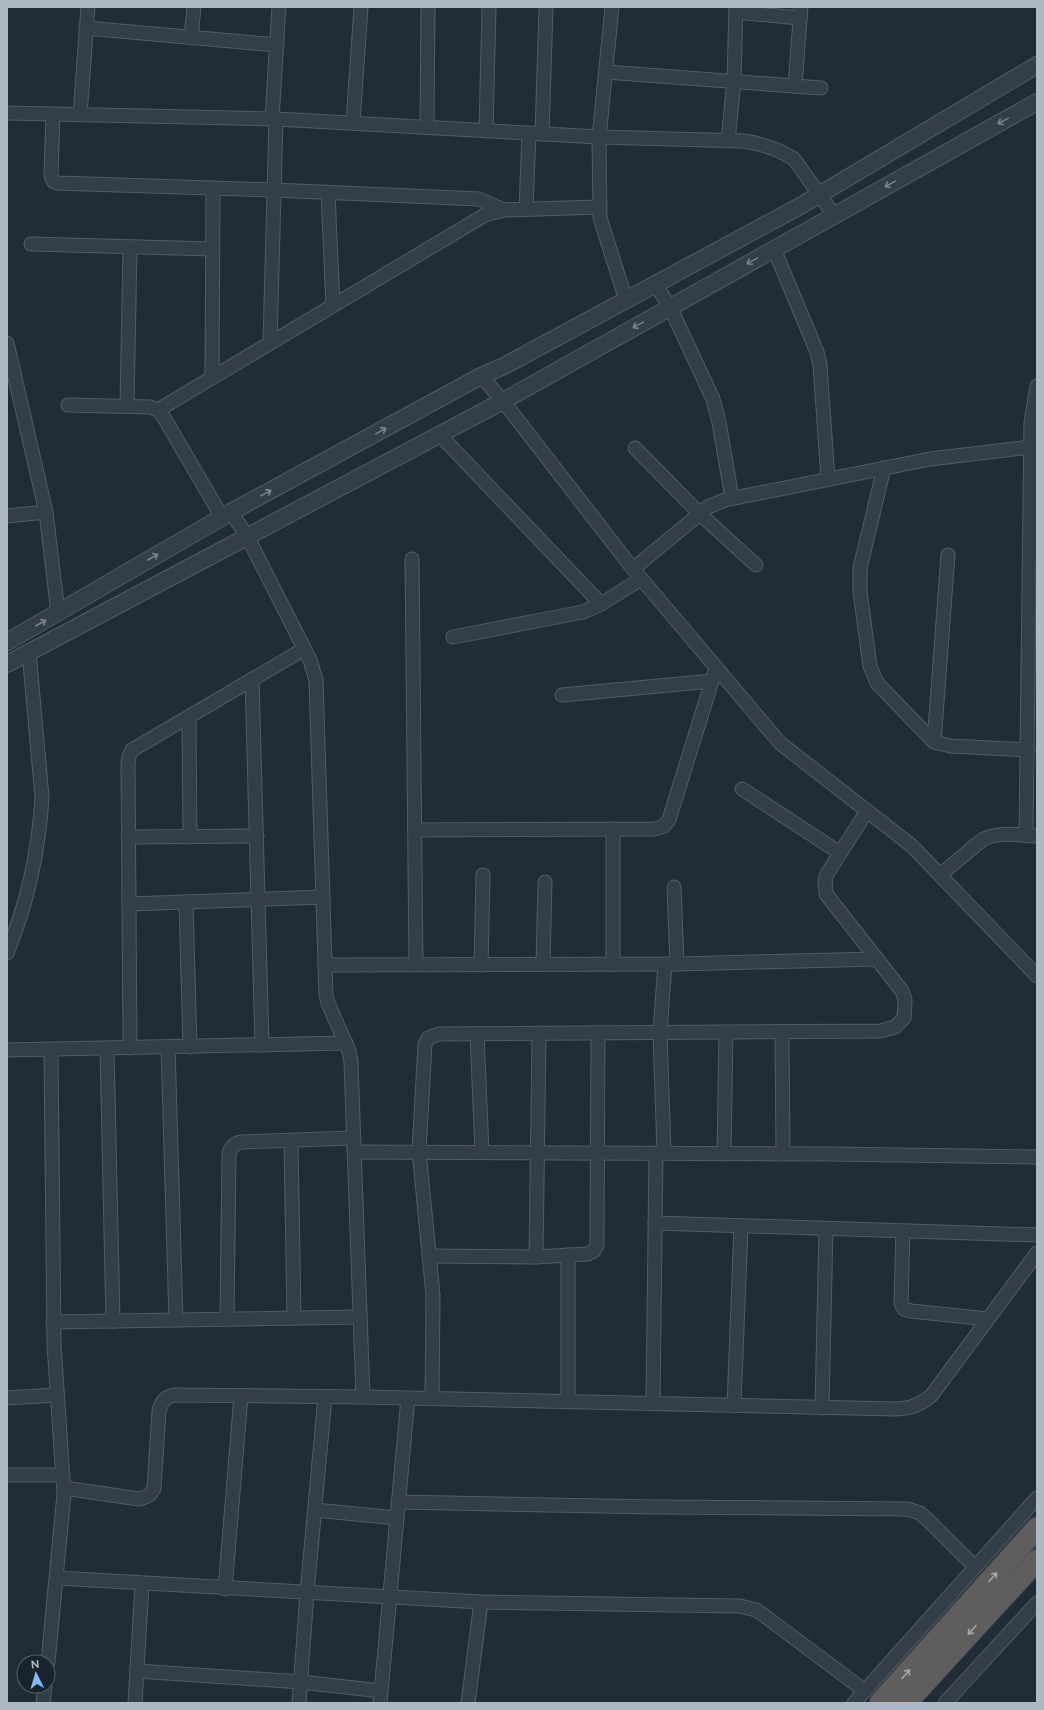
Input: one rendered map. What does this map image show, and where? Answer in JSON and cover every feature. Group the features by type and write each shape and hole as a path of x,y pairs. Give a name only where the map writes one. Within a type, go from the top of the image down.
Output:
{"highway":[{"path":"872,1697 1037,1528"},
{"path":"906,1703 1037,1560"}],"street":[{"path":"80,114 88,7"},
{"path":"191,38 194,7"},
{"path":"270,343 274,190 274,119 279,7"},
{"path":"353,123 361,7"},
{"path":"426,127 428,7"},
{"path":"486,130 489,7"},
{"path":"526,209 536,133 546,7"},
{"path":"612,7 599,137 599,207 600,218 626,300"},
{"path":"728,141 734,80 736,10 800,13 795,86"},
{"path":"86,28 277,45"},
{"path":"7,642 226,515 481,376 504,366 820,195 1037,65"},
{"path":"606,72 734,80 821,88"},
{"path":"7,664 503,401 1037,102"},
{"path":"7,113 274,119 599,137 744,141 785,153 794,159 834,215"},
{"path":"53,114 52,175 53,181 57,183 274,190 479,199 504,210"},
{"path":"212,377 213,188"},
{"path":"328,193 333,306"},
{"path":"158,410 484,215 504,210 599,207"},
{"path":"31,244 213,249"},
{"path":"127,406 130,247"},
{"path":"774,249 817,352 820,365 828,479"},
{"path":"655,284 670,307 714,405 719,422 732,498"},
{"path":"7,343 46,512 58,613"},
{"path":"481,376 503,401 637,574 780,744 912,846 1037,976"},
{"path":"940,876 988,836 1032,836 1028,750 1033,642 1031,447 1033,407 1037,389"},
{"path":"68,404 150,407 158,410 164,416 226,515 247,536 314,669 316,680 325,965 328,1003 346,1043 351,1062 363,1397"},
{"path":"439,434 601,604"},
{"path":"453,637 583,612 601,604 637,574 700,514 716,503 732,498 930,458 1031,447"},
{"path":"635,448 700,514 756,565"},
{"path":"884,468 860,568 860,592 870,666 877,684 934,742 951,746 1028,750"},
{"path":"7,516 46,512"},
{"path":"934,742 948,556"},
{"path":"412,559 416,965"},
{"path":"130,1048 128,837 129,756 132,750 304,649"},
{"path":"8,948 22,913 41,812 42,797 29,652"},
{"path":"415,830 655,829 664,826 669,820 716,668"},
{"path":"252,679 262,1045"},
{"path":"562,696 712,681"},
{"path":"189,717 190,837"},
{"path":"742,789 840,853"},
{"path":"432,1399 433,1295 419,1152 426,1044 428,1038 439,1034 880,1031 895,1027 904,1018 905,1000 902,991 826,894 825,881 827,874 866,811"},
{"path":"613,829 613,964"},
{"path":"128,837 257,836"},
{"path":"481,965 482,875"},
{"path":"544,964 545,882"},
{"path":"653,1404 655,1223 660,1153 660,1032 671,964 674,887"},
{"path":"129,904 323,897"},
{"path":"186,902 190,1047"},
{"path":"325,965 671,964 877,959"},
{"path":"724,1154 726,1032"},
{"path":"782,1032 783,1154"},
{"path":"536,1257 539,1033"},
{"path":"429,1256 536,1257 587,1254 594,1251 597,1245 596,1153 598,1033"},
{"path":"478,1034 482,1152"},
{"path":"7,1050 346,1043"},
{"path":"168,1047 176,1320"},
{"path":"107,1049 114,1321"},
{"path":"49,1654 64,1507 53,1322 51,1050"},
{"path":"227,1319 229,1153 231,1147 236,1143 354,1138"},
{"path":"291,1141 294,1318"},
{"path":"354,1152 537,1152 1037,1157"},
{"path":"655,1223 1037,1235"},
{"path":"734,1406 741,1226"},
{"path":"822,1408 826,1229"},
{"path":"903,1231 901,1303 904,1309 911,1312 988,1319"},
{"path":"7,1475 63,1481 139,1499 146,1497 151,1494 154,1488 159,1411 161,1403 166,1398 174,1395 363,1397 896,1409 920,1404 931,1396 1037,1253"},
{"path":"568,1255 568,1402"},
{"path":"53,1322 360,1317"},
{"path":"7,1398 57,1395"},
{"path":"225,1589 241,1396"},
{"path":"299,1703 307,1594 325,1397"},
{"path":"137,1671 301,1682 380,1697 408,1398"},
{"path":"854,1703 872,1697 975,1567 1037,1498"},
{"path":"398,1502 647,1507 907,1509 920,1513 975,1567"},
{"path":"315,1510 397,1518"},
{"path":"57,1578 307,1594 481,1602 740,1606 762,1614 872,1697"},
{"path":"135,1703 142,1584"},
{"path":"468,1703 481,1602"},
{"path":"945,1703 1037,1603"}]}
